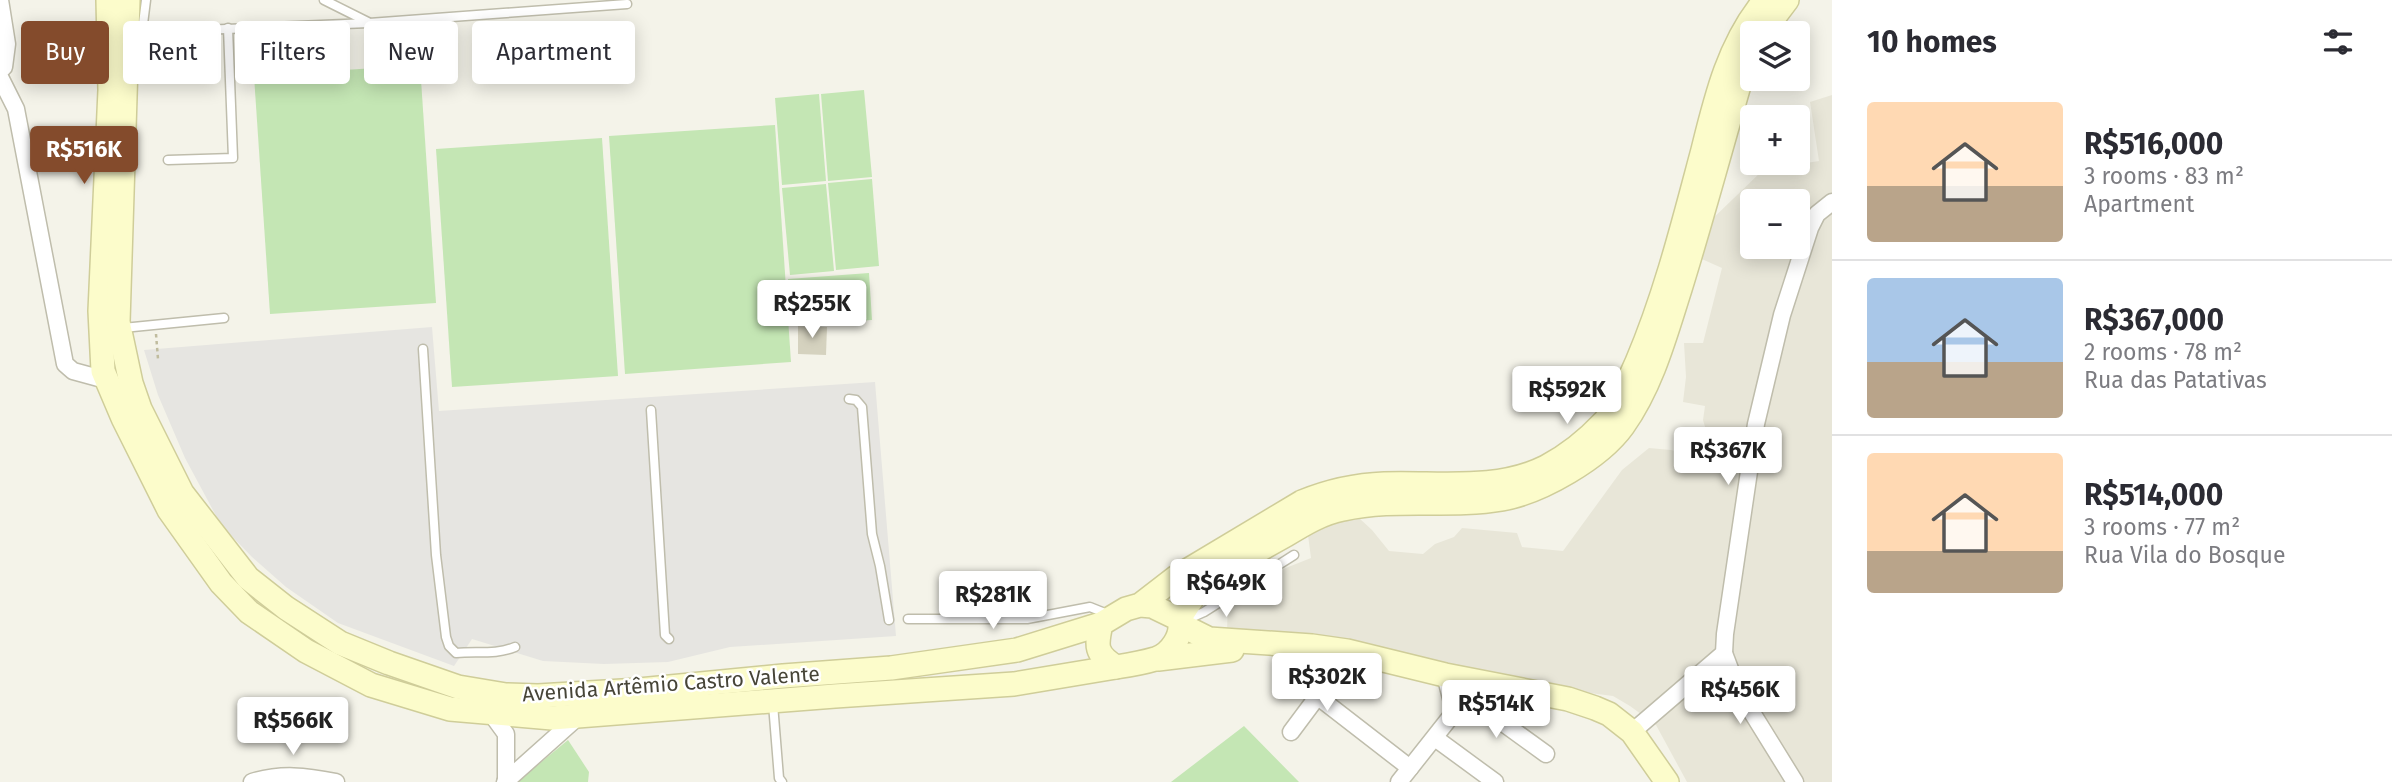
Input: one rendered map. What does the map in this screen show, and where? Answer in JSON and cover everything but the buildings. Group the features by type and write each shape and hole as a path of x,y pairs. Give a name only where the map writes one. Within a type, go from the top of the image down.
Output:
{"main road":[{"path":"108,0 110,90 100,312 105,376 169,510 221,583 250,612 306,650 371,685 450,709 552,718 1014,684 1262,643"},
{"name":"Avenida Artêmio Castro Valente","path":"128,0 133,21"},
{"path":"1116,667 1105,660 1098,649 1097,640 1107,620 1140,605 1175,578 1283,512 1319,495 1351,487 1383,484 1495,483 1522,477 1574,449 1605,420 1626,387 1648,337 1683,225 1724,72 1755,12 1765,0"},
{"path":"1771,21 1787,0"},
{"path":"1158,659 1175,642 1180,622 1201,585 1317,517 1346,508 1388,503 1503,499 1541,486 1569,472 1622,428 1641,397 1656,363 1706,205 1740,83"},
{"name":"Avenida Artêmio Castro Valente","path":"133,84 118,328 140,409 182,493 248,578 286,608 340,643 458,687 506,695 576,694 891,668 1017,650 1107,620"},
{"path":"1140,605 1152,606 1209,639 1347,651 1445,675 1568,699 1609,714 1632,732 1667,782"}],"street":[{"path":"0,0 7,44 4,67 0,70"},
{"path":"0,77 16,109 65,364 73,371 105,376"},
{"path":"1795,782 1738,690 1724,653 1756,424 1782,315 1810,228 1817,214 1832,202"},
{"path":"1632,732 1724,653"},
{"path":"1291,732 1335,673"},
{"path":"1399,782 1452,715 1454,706 1445,675"},
{"path":"1317,696 1409,768"},
{"path":"1454,706 1488,712 1546,754"},
{"path":"490,712 506,734 506,782"},
{"path":"506,782 580,716"},
{"path":"1435,738 1495,782"},
{"path":"252,782 282,775 336,782"}],"lane":[{"path":"139,21 146,0"},
{"path":"324,0 365,21"},
{"path":"393,21 629,1"},
{"path":"221,28 364,23"},
{"path":"168,160 233,158 228,28"},
{"path":"118,328 225,318"},
{"path":"423,349 436,555 446,637 449,646 456,653 489,653 514,647"},
{"path":"849,399 856,400 862,407 872,534 889,620"},
{"path":"651,410 665,635 668,639"},
{"path":"1180,622 1204,612 1294,555"},
{"path":"908,619 1007,620 1048,617 1090,607 1107,620"},
{"path":"773,701 776,751 779,778 782,782"}],"path":[{"path":"155,324 158,359"}],"shaded area":[{"path":"1832,95 1832,782 1687,782 1656,725 1613,696 1498,681 1227,633 1228,600 1258,579 1311,558 1308,535 1334,520 1359,518 1389,551 1423,554 1435,544 1454,537 1462,528 1517,533 1522,547 1563,551 1622,470 1649,448 1694,456 1714,452 1721,442 1714,432 1706,430 1703,420 1705,406 1683,402 1686,377 1684,343 1703,343 1722,268 1695,256 1704,227 1740,192 1740,259 1810,259 1810,189 1743,189 1758,175 1810,175 1810,162 1819,161 1810,102"},
{"path":"432,327 439,411 875,382 896,636 730,647 668,662 604,664 543,661 472,639 454,666 338,623 286,587 221,525 185,458 158,395 144,350"}],"green space":[{"path":"364,69 364,84 421,84 436,303 270,314 255,84 350,84 350,70"},
{"path":"864,90 872,177 828,181 821,94"},
{"path":"819,94 826,181 782,185 775,98"},
{"path":"775,125 791,362 625,374 609,136"},
{"path":"602,138 618,376 452,387 436,149"},
{"path":"872,179 879,266 836,270 828,183"},
{"path":"826,184 834,271 790,275 782,188"},
{"path":"869,273 872,320 791,325 788,279"},
{"path":"1244,726 1299,782 1171,782"},
{"path":"568,740 589,772 588,782 517,782"}]}
